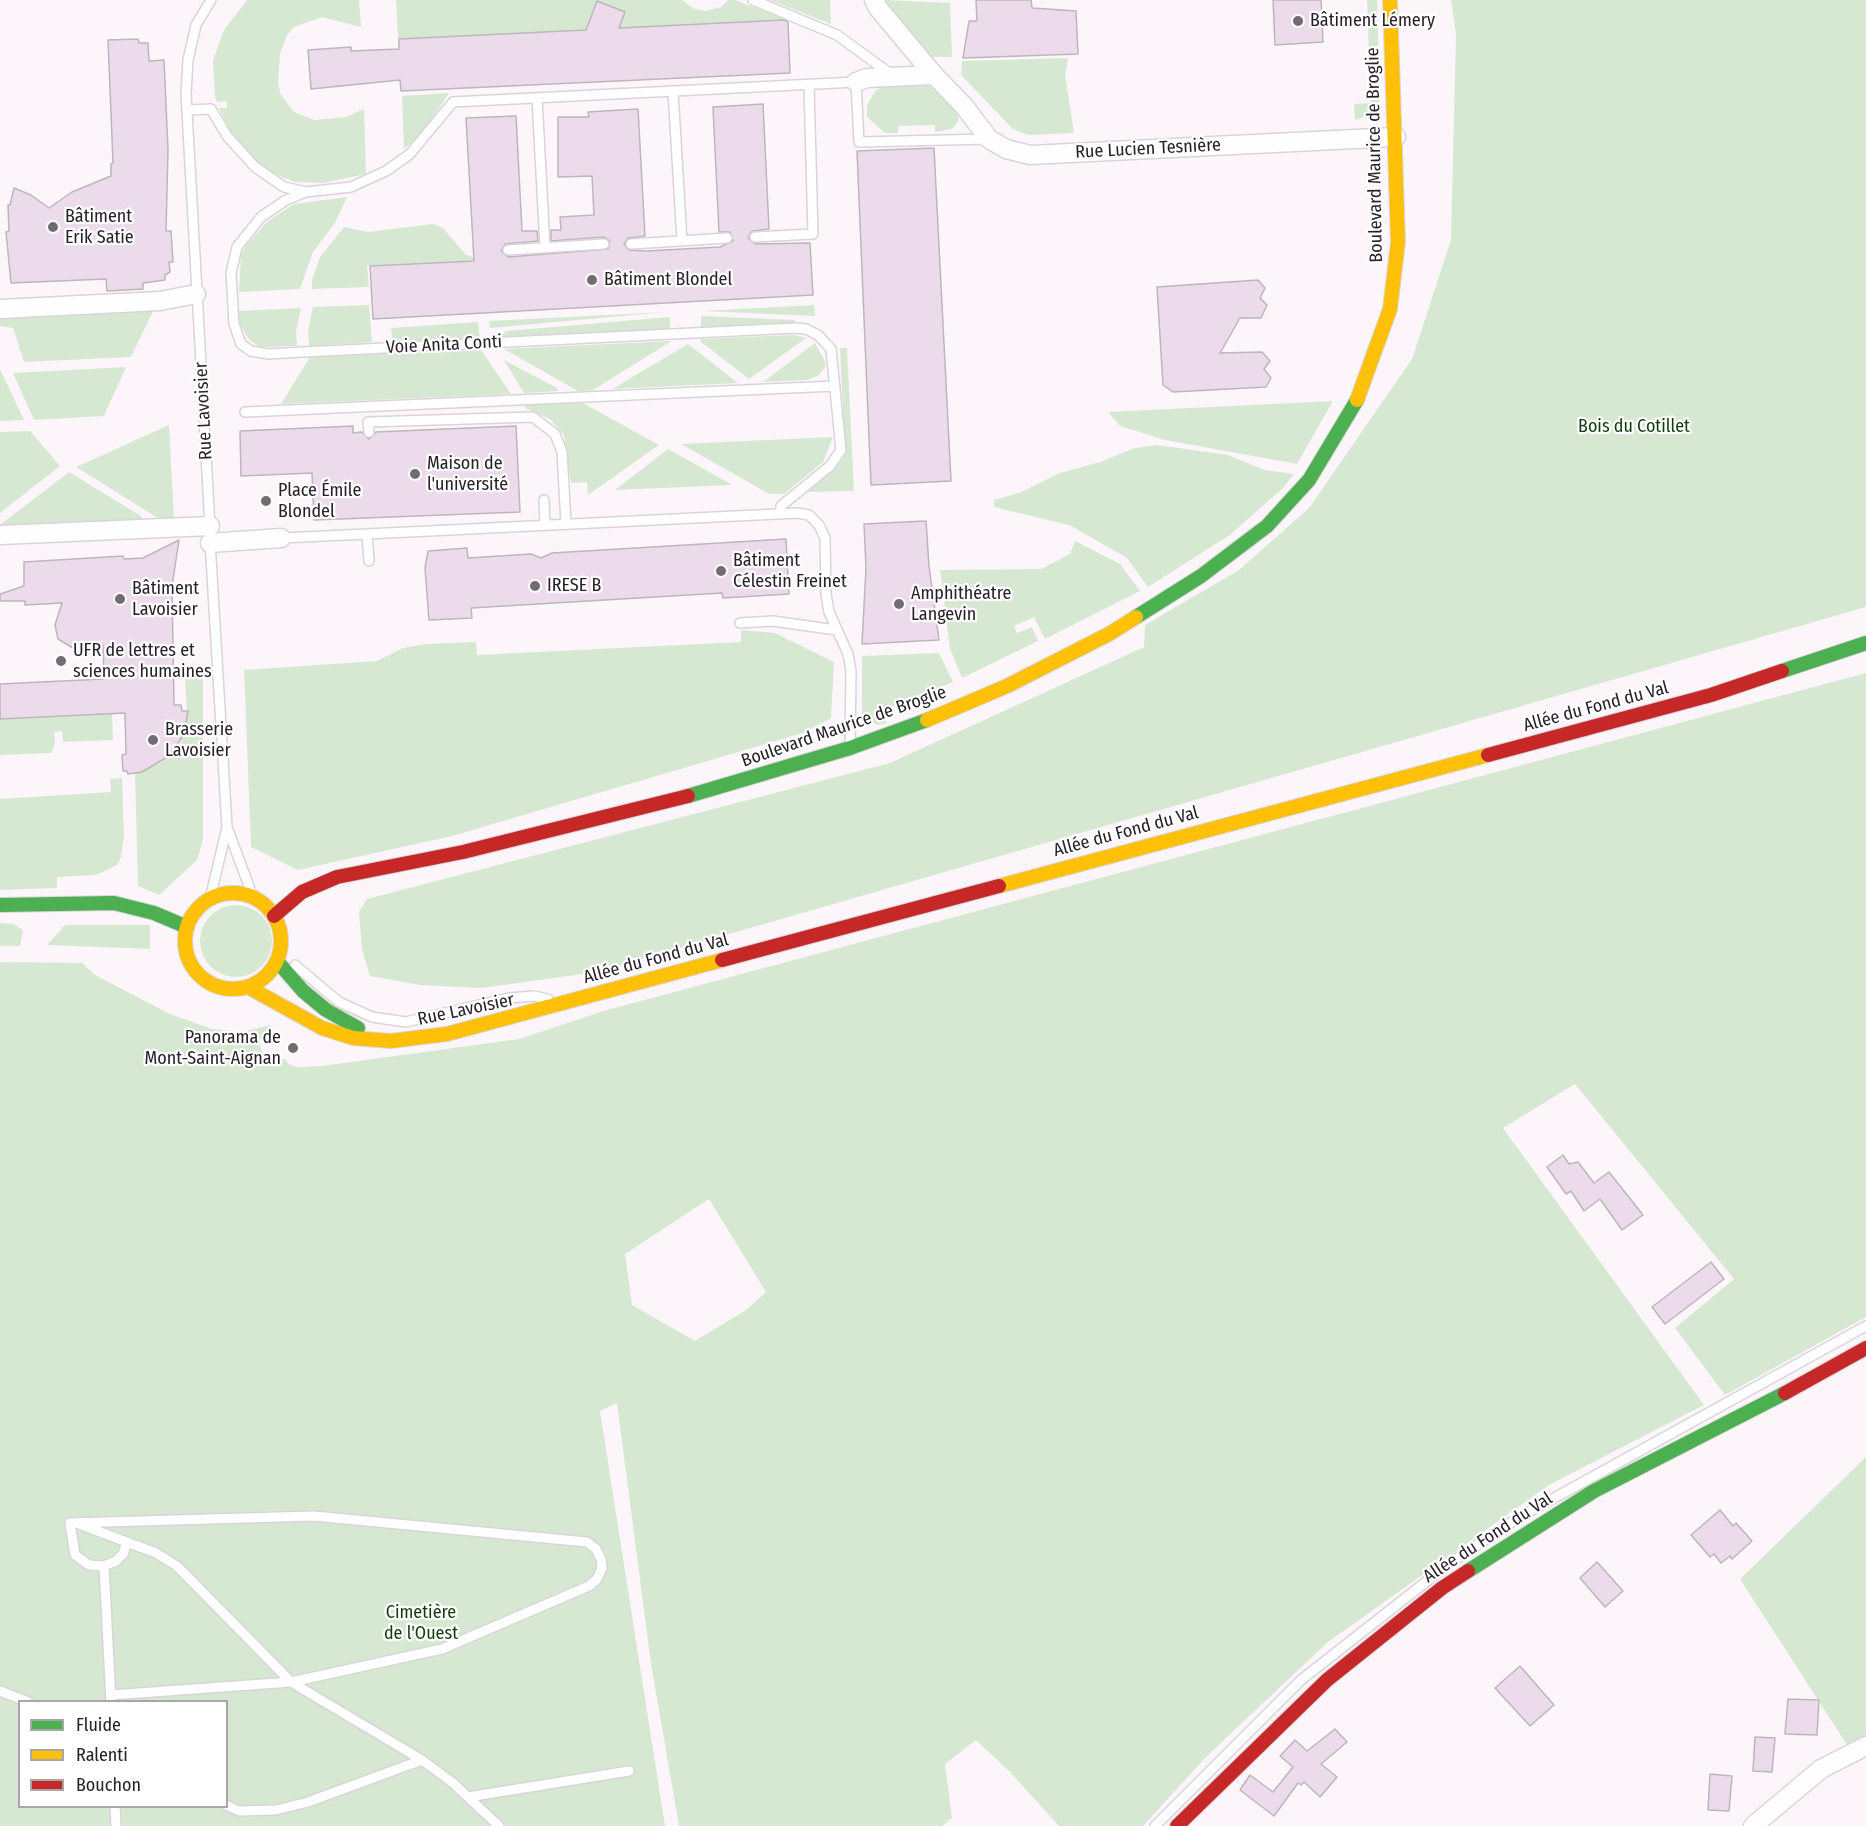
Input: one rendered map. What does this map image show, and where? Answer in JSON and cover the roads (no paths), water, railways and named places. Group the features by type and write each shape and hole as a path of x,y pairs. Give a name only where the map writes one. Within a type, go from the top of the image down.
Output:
{"street":[{"path":"874,0 878,8 934,75 964,106 989,140"},
{"name":"Boulevard Maurice de Broglie","path":"274,916 302,892 337,877 463,852 610,816 850,748 965,705 1109,634 1202,576 1268,526 1295,499 1321,463 1356,403 1374,359 1390,309 1398,242 1390,0"},
{"path":"856,82 934,75"},
{"name":"Rue Lucien Tesnière","path":"989,140 1006,149 1030,155 1396,137"},
{"path":"0,309 160,301 196,294"},
{"path":"0,535 210,534 281,538"},
{"name":"Allée du Fond du Val","path":"248,987 322,1028 353,1038 391,1041 447,1034 1711,695 1866,643"},
{"path":"228,893 253,897 274,916 280,931 279,956 265,977 248,987 238,989 218,987 200,977 194,970 185,951 187,927 194,913 210,899 228,893"},
{"path":"0,905 114,903 153,913 187,927"},
{"name":"Allée du Fond du Val","path":"279,956 303,991 326,1010 352,1025 391,1041"},
{"name":"Allée du Fond du Val","path":"1177,1826 1327,1680 1442,1588 1594,1491 1841,1364 1866,1348"},
{"path":"1753,1826 1821,1769 1866,1746"}],"lane":[{"name":"Rue Lavoisier","path":"210,899 227,827 186,93 196,25 211,0"},
{"path":"753,0 837,34 894,77"},
{"name":"Voie Anita Conti","path":"836,386 831,349 813,331 795,328 268,354 251,351 242,344 234,324 231,273 237,247 261,217 286,200 306,192 351,187 386,171 410,154 453,102 856,82"},
{"path":"856,82 859,142 989,140"},
{"path":"755,237 813,234 809,85"},
{"path":"673,91 682,241"},
{"path":"537,98 545,247"},
{"name":"Voie Anita Conti","path":"187,110 212,109 227,136 255,167 284,188 306,192"},
{"path":"631,244 728,238"},
{"path":"508,250 604,244"},
{"path":"245,412 836,386 841,450 830,466 781,506 781,514"},
{"path":"369,432 368,422 533,417 555,434 562,452 566,524"},
{"path":"544,500 546,525"},
{"path":"281,538 781,514 809,515 819,525 825,538 826,594 836,630 848,654 851,671 850,748"},
{"path":"367,534 369,561"},
{"path":"740,623 773,621 836,630"},
{"path":"1834,654 1866,655"},
{"name":"Rue Lavoisier","path":"227,827 253,897"},
{"name":"Rue Lavoisier","path":"279,956 339,1002 372,1017 406,1023 509,998 534,996 566,1002"},
{"path":"1155,1826 1301,1680 1450,1563 1518,1518 1866,1326"},
{"path":"70,1523 314,1516 587,1542 596,1549 602,1568 597,1579 589,1586 442,1649 291,1682 111,1698 104,1566"},
{"path":"70,1523 75,1556 89,1565 104,1566 116,1561 123,1554 127,1543"},
{"path":"70,1523 80,1524 156,1552 177,1566 291,1682 422,1760 468,1797 499,1826"},
{"path":"0,1691 25,1700"},
{"path":"228,1806 239,1811 276,1810 308,1802 422,1760"},
{"path":"468,1797 629,1771"},
{"path":"115,1808 116,1826"}],"place":[{"name":"Bâtiment Lémery","path":"1298,21"},
{"name":"Bâtiment Erik Satie","path":"53,227"},
{"name":"Bâtiment Blondel","path":"592,280"},
{"name":"Maison de l'université","path":"415,474"},
{"name":"Place Émile Blondel","path":"266,501"},
{"name":"Bâtiment Célestin Freinet","path":"721,571"},
{"name":"IRESE B","path":"535,586"},
{"name":"Bâtiment Lavoisier","path":"120,599"},
{"name":"Amphithéatre Langevin","path":"899,604"},
{"name":"UFR de lettres et sciences humaines","path":"61,661"},
{"name":"Brasserie Lavoisier","path":"153,740"},
{"name":"Panorama de Mont-Saint-Aignan","path":"293,1048"}],"park label":[{"name":"Bois du Cotillet","path":"1634,427"},
{"name":"Cimetière de l'Ouest","path":"421,1623"}]}
